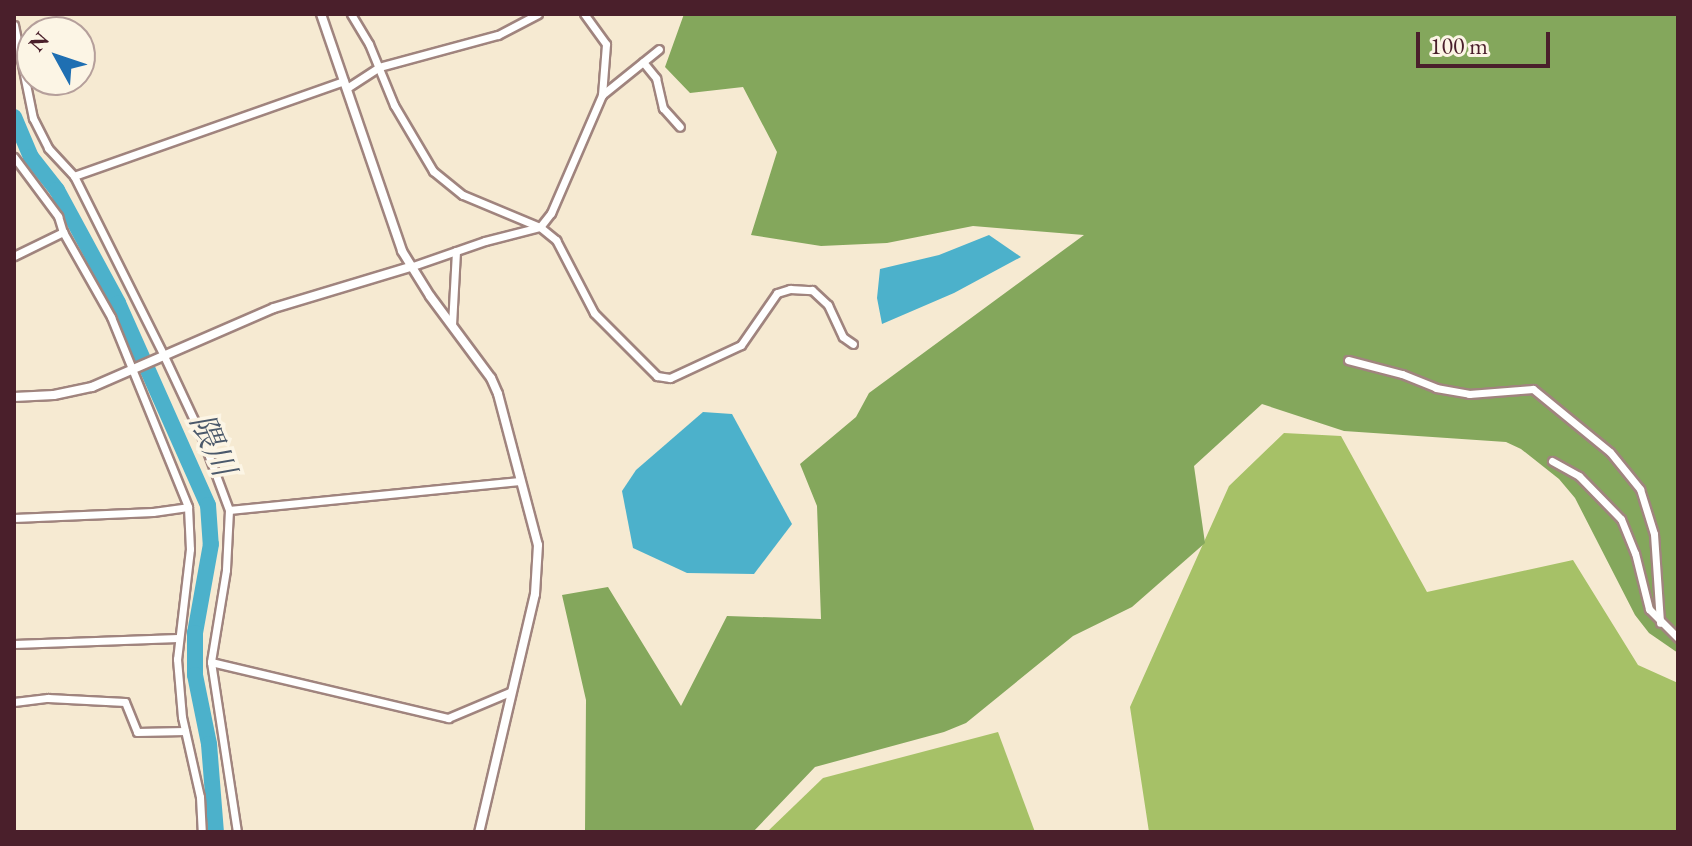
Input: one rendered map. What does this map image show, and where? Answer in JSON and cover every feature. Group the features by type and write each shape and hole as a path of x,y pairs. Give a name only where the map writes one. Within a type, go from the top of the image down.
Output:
{"street":[{"path":"321,14 410,267 491,378 538,545 539,569 479,832"},
{"path":"351,14 379,67 394,105 433,171 463,195 540,227 556,240 594,313 657,376 670,378 741,345 777,293 790,289 812,290 828,305 843,337 853,344"},
{"path":"74,176 345,84 379,67 487,39 538,14"},
{"path":"14,397 54,395 92,387 274,308 540,227 551,213 602,95 606,44 584,14"},
{"path":"14,25 33,118 48,148 74,176 201,435 229,510 226,570 211,662 237,832"},
{"path":"602,95 659,49"},
{"path":"643,62 656,78 663,108 680,127"},
{"path":"14,157 58,216 63,232 111,317 135,369 188,507 190,549 177,659 185,731 200,797 202,832"},
{"path":"14,256 63,232"},
{"path":"452,325 456,251"},
{"path":"1348,360 1376,366 1436,388 1469,394 1533,389 1610,452 1640,489 1654,534 1660,623"},
{"path":"1552,461 1579,476 1621,519 1635,553 1649,609 1678,638"},
{"path":"229,510 520,481"},
{"path":"14,518 153,512 188,507"},
{"path":"14,644 178,638"},
{"path":"211,662 448,718 510,692"},
{"path":"14,702 48,698 125,702 137,732 185,731"}],"green space":[{"path":"684,14 1678,14 1678,653 1649,633 1635,615 1575,498 1559,479 1521,449 1506,442 1344,431 1262,404 1194,466 1205,543 1132,607 1073,636 966,723 944,732 815,767 753,832 585,832 586,700 562,595 608,587 681,706 727,616 821,619 817,506 800,464 856,417 869,393 1084,235 973,226 887,243 821,246 751,235 777,152 743,87 690,93 665,67"},
{"path":"1284,433 1341,436 1427,592 1573,560 1638,665 1678,683 1678,832 1149,832 1130,707 1229,486"},
{"path":"998,732 1035,832 767,832 823,778"}],"water":[{"path":"989,235 1021,257 954,293 882,324 877,298 880,269 939,255"},
{"path":"703,412 732,414 792,524 754,574 687,573 633,548 622,491 636,470"}],"waterway":[{"name":"隈川","path":"14,117 31,157 57,190 118,303 208,505 211,544 195,633 195,675 209,744 216,832"}]}
